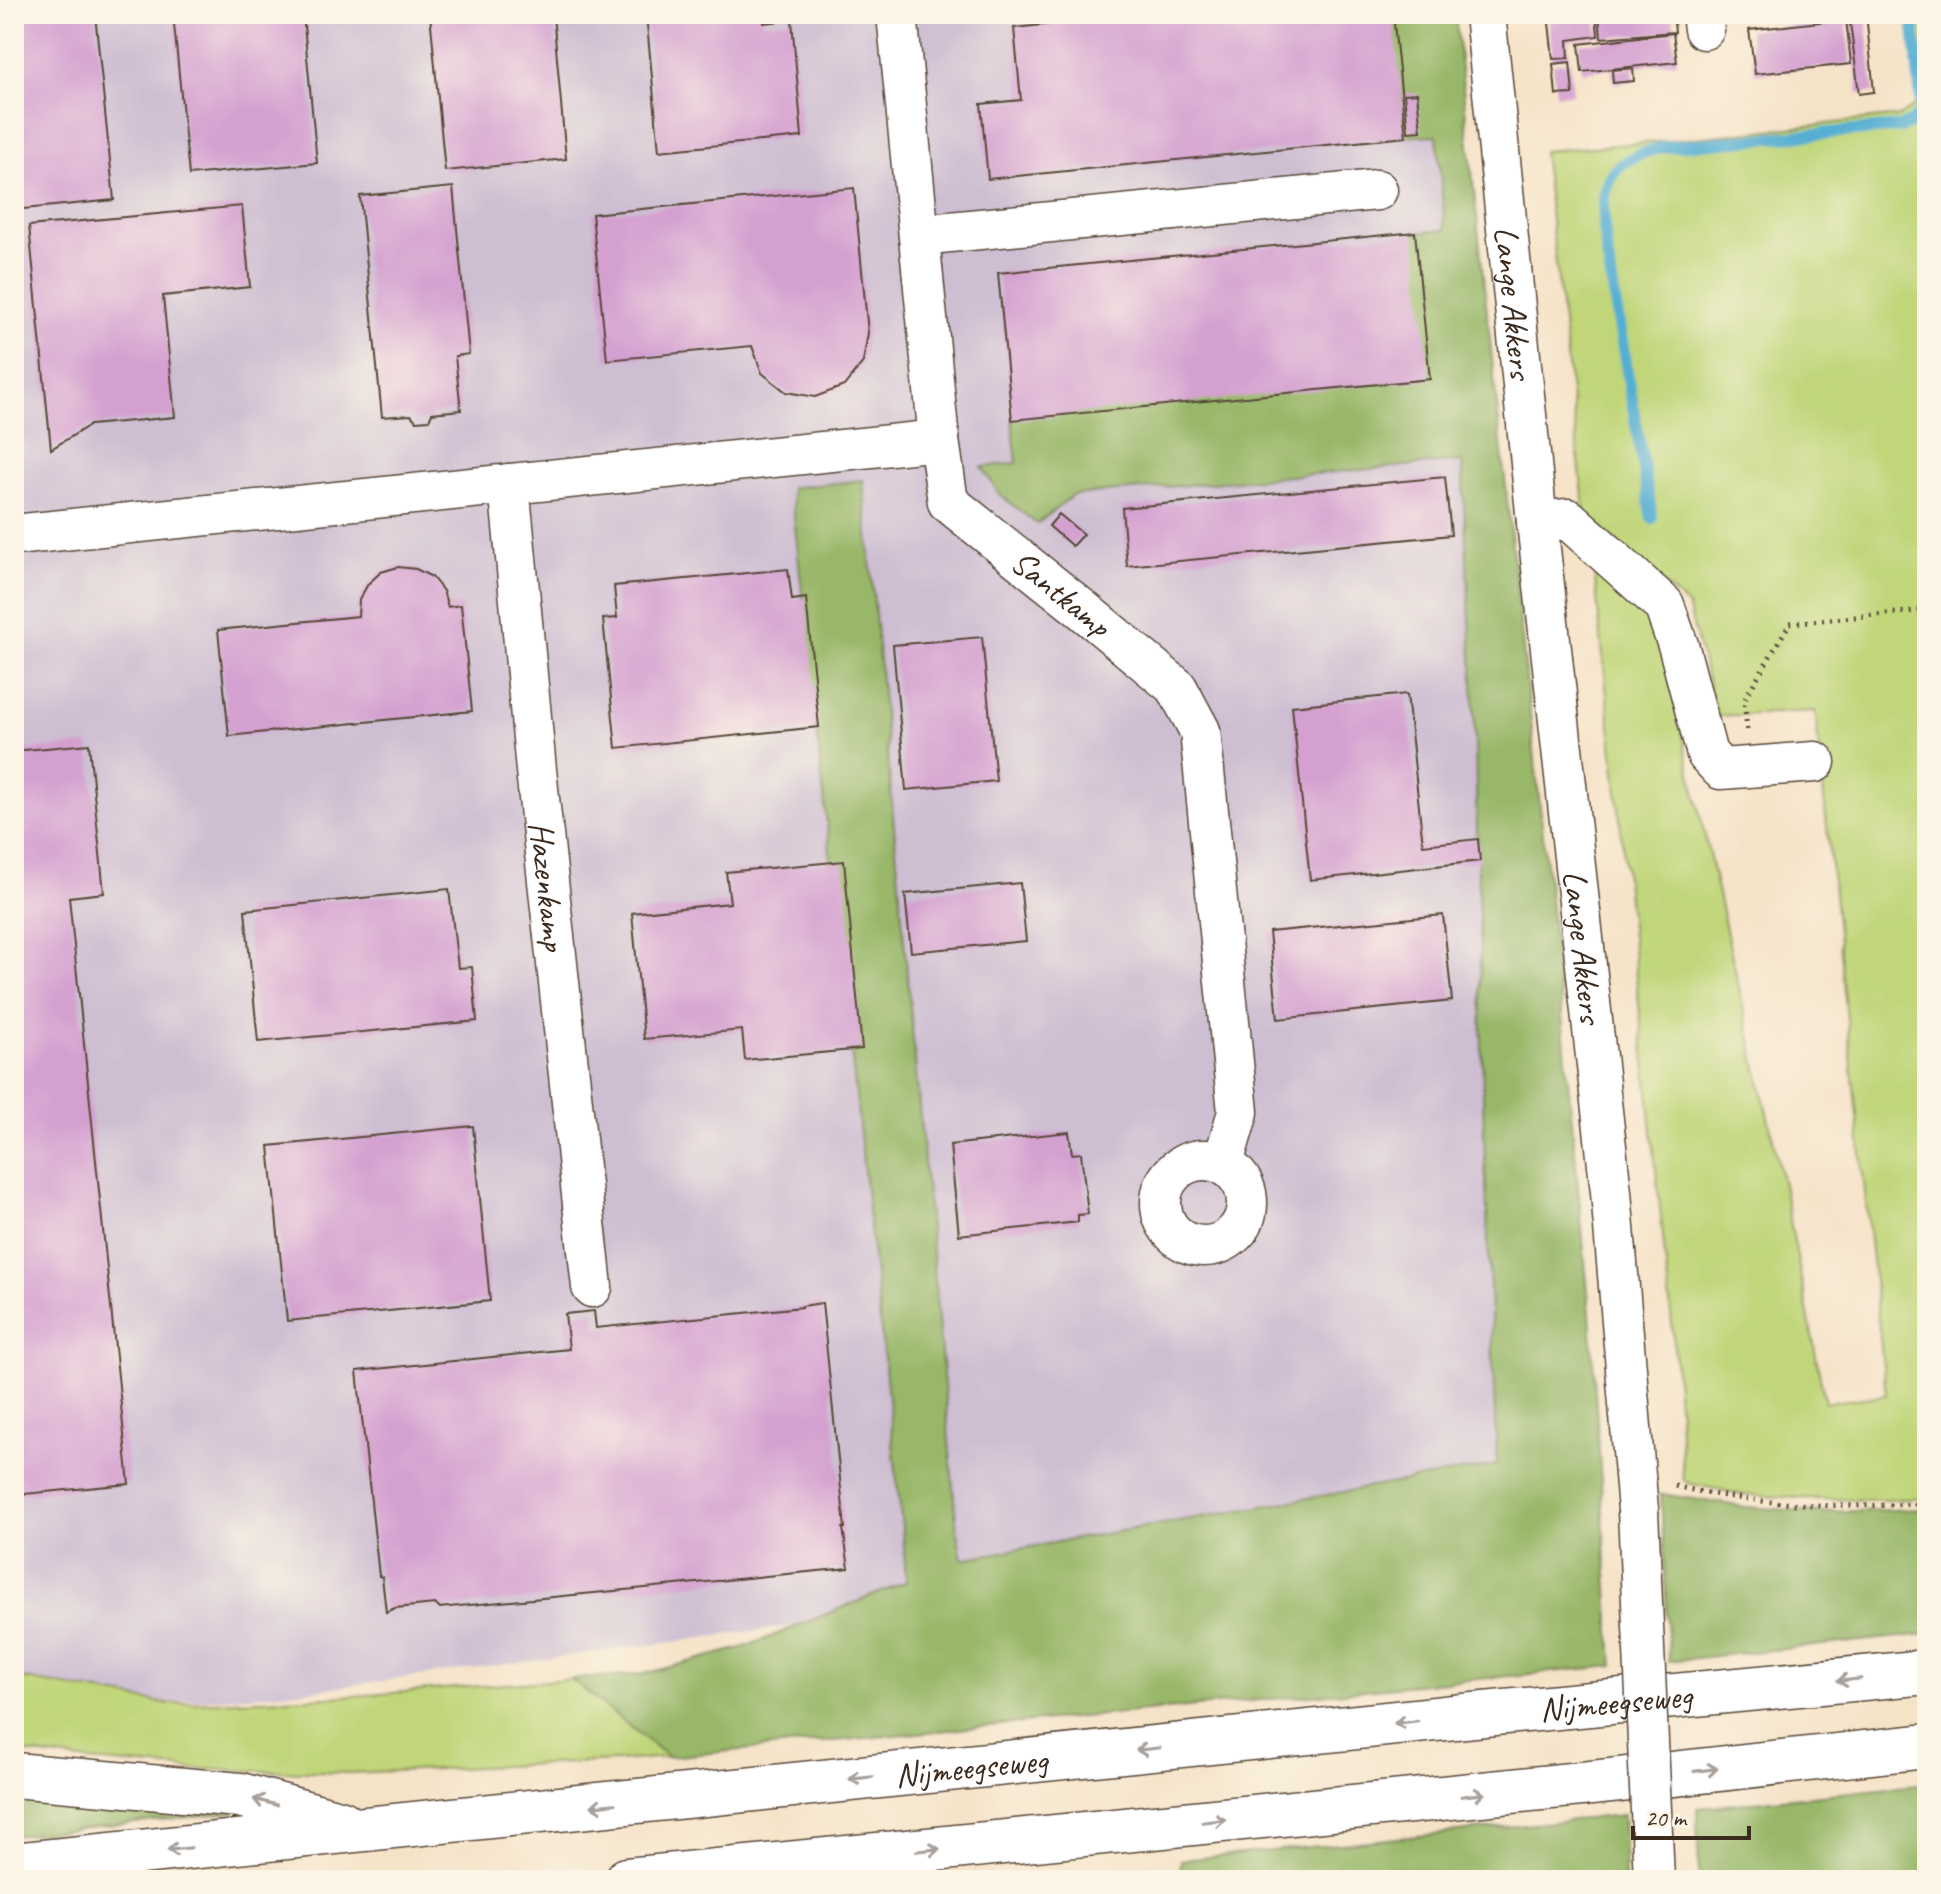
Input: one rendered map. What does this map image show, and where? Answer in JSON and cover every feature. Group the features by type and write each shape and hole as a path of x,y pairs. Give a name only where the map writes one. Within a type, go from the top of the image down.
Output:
{"highway":[{"name":"Nijmeegseweg","path":"14,1865 1484,1714 1927,1672"},
{"path":"627,1880 1927,1746"},
{"path":"14,1775 240,1795 368,1830"}],"street":[{"name":"Santkamp","path":"897,14 939,440 948,502 1177,688 1200,731 1238,1112 1223,1163"},
{"name":"Lange Akkers","path":"1485,14 1611,1192 1650,1496 1654,1880"},
{"path":"919,235 1377,190"},
{"path":"14,535 939,440"},
{"name":"Hazenkamp","path":"509,484 539,802 592,1287"},
{"path":"1538,530 1568,519 1664,605 1679,648 1707,754 1721,769 1815,762"}],"path":[{"path":"1750,767 1744,700 1790,623 1927,610"},
{"path":"1650,1496 1806,1505 1927,1503"}],"shaded area":[{"path":"14,14 1428,14 1549,1524 315,1690 163,1703 14,1676"}],"green space":[{"path":"1390,14 1455,14 1559,984 1590,1314 1613,1666 668,1757 571,1679 643,1674 745,1647 906,1582 791,488 863,480 957,1531 962,1559 1497,1465 1484,1136 1474,700 1462,461 1073,495 1037,524 999,494 982,467 1017,463 1012,420 1413,233 1445,230 1437,135 1402,137"},
{"path":"1908,14 1927,14 1927,1498 1820,1499 1745,1495 1683,1480 1674,1343 1593,560 1657,622 1783,1184 1825,1403 1886,1395 1815,711 1717,716 1688,606 1585,513 1543,151 1900,116 1917,104"},
{"path":"1661,1494 1745,1507 1821,1512 1927,1509 1927,1634 1669,1661"},
{"path":"14,1677 168,1704 354,1696 571,1679 668,1757 349,1773 194,1769 89,1761 14,1751"},
{"path":"1927,1784 1927,1880 1699,1880 1697,1808"},
{"path":"14,1789 236,1812 14,1836"},
{"path":"1623,1815 1625,1880 1179,1880 1181,1860"}],"building":[{"path":"14,14 95,14 114,200 14,210"},
{"path":"173,14 303,14 317,163 189,175"},
{"path":"430,14 553,14 566,159 445,171"},
{"path":"646,14 763,14 764,23 792,20 802,137 659,151"},
{"path":"1150,14 1393,14 1406,137 988,179 981,104 1021,100 1014,28"},
{"path":"1548,14 1596,14 1598,36 1568,40 1569,58 1553,59"},
{"path":"1599,14 1673,14 1675,32 1601,38"},
{"path":"1849,14 1866,14 1874,92 1859,94"},
{"path":"1846,19 1851,64 1755,74 1749,30"},
{"path":"1673,33 1677,62 1582,72 1579,44"},
{"path":"1570,62 1573,94 1556,95 1553,64"},
{"path":"1633,68 1634,81 1613,83 1612,70"},
{"path":"1417,93 1421,131 1408,132 1404,94"},
{"path":"453,187 469,354 455,356 461,410 432,413 429,420 416,421 411,415 382,417 360,196"},
{"path":"854,188 868,333 863,362 844,386 815,397 786,392 762,373 752,346 607,360 592,214"},
{"path":"242,206 250,287 163,296 175,417 90,425 51,449 29,226"},
{"path":"1415,232 1430,379 1012,420 998,273"},
{"path":"1445,477 1451,535 1127,566 1122,508"},
{"path":"1059,514 1083,534 1072,546 1049,526"},
{"path":"398,567 416,569 432,577 443,591 448,607 461,605 472,711 229,736 218,630 358,616 359,600 368,584 381,572"},
{"path":"788,569 792,600 806,598 819,727 616,748 603,619 617,618 614,586"},
{"path":"982,637 996,781 906,790 893,645"},
{"path":"1407,694 1423,845 1478,839 1480,861 1310,880 1292,706"},
{"path":"89,744 104,893 69,897 129,1484 14,1495 14,751"},
{"path":"844,861 862,1049 745,1060 742,1030 644,1039 632,913 730,903 726,872"},
{"path":"1020,883 1026,941 911,952 905,894"},
{"path":"449,889 458,968 472,967 477,1021 258,1042 245,910"},
{"path":"1443,915 1452,1001 1278,1019 1269,932"},
{"path":"473,1126 490,1301 287,1321 269,1146"},
{"path":"1069,1132 1072,1154 1081,1153 1088,1214 1078,1215 1078,1222 959,1235 950,1145"},
{"path":"822,1303 849,1568 439,1608 435,1604 395,1608 386,1612 382,1577 379,1576 357,1371 569,1349 565,1314 594,1311 596,1328"}],"waterway":[{"path":"1652,518 1606,248 1603,210 1608,181 1627,161 1664,147 1900,127 1911,123 1922,111 1913,14"}]}
